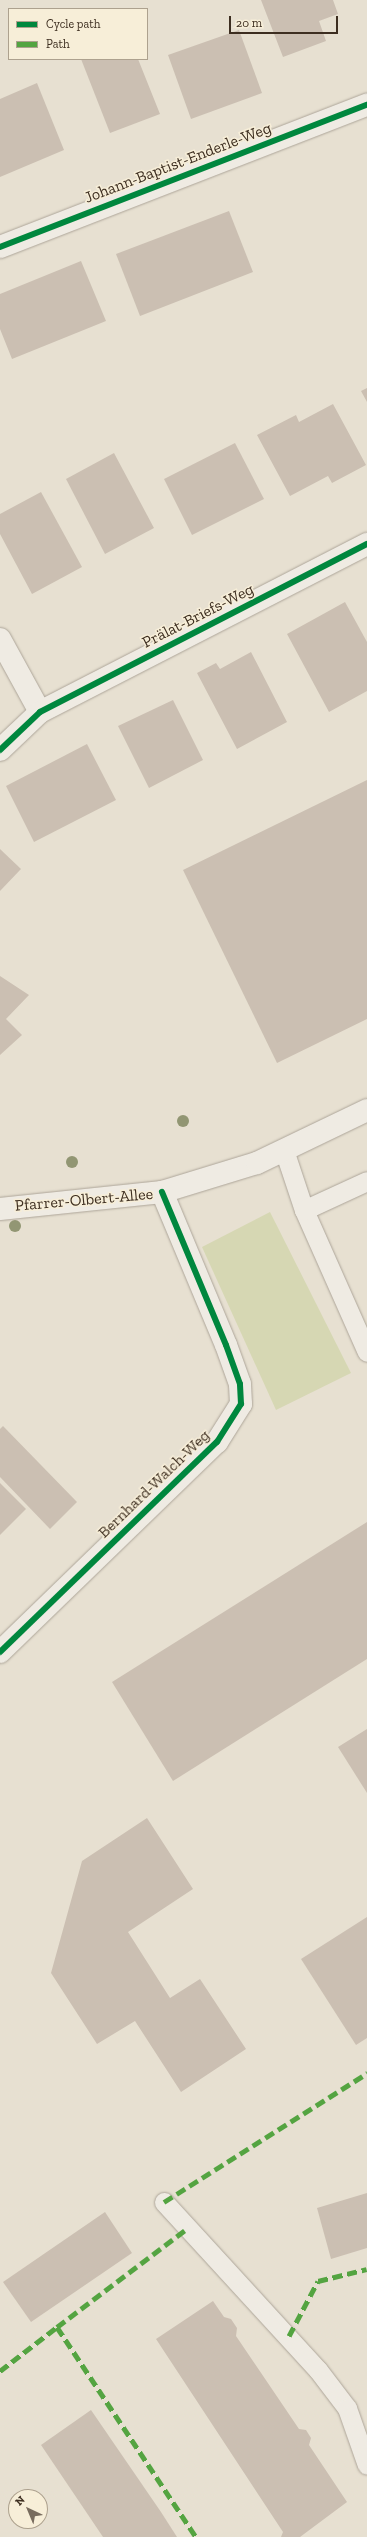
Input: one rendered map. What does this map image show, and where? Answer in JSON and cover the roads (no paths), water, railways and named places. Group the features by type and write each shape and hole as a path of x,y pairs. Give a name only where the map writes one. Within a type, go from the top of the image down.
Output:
{"street":[{"name":"Johann-Baptist-Enderle-Weg","path":"0,247 367,105"},
{"name":"Prälat-Briefs-Weg","path":"0,750 40,712 367,544"},
{"path":"0,639 40,712"},
{"name":"Pfarrer-Olbert-Allee","path":"0,1209 162,1192 221,1175 284,1150 367,1110"},
{"name":"Bernhard-Walch-Weg","path":"0,1652 217,1442 241,1404 240,1384 226,1344 162,1192"}],"lane":[{"path":"284,1150 304,1210 367,1352"},
{"path":"304,1210 367,1181"},
{"path":"164,2202 323,2376 347,2408 367,2464"}]}
